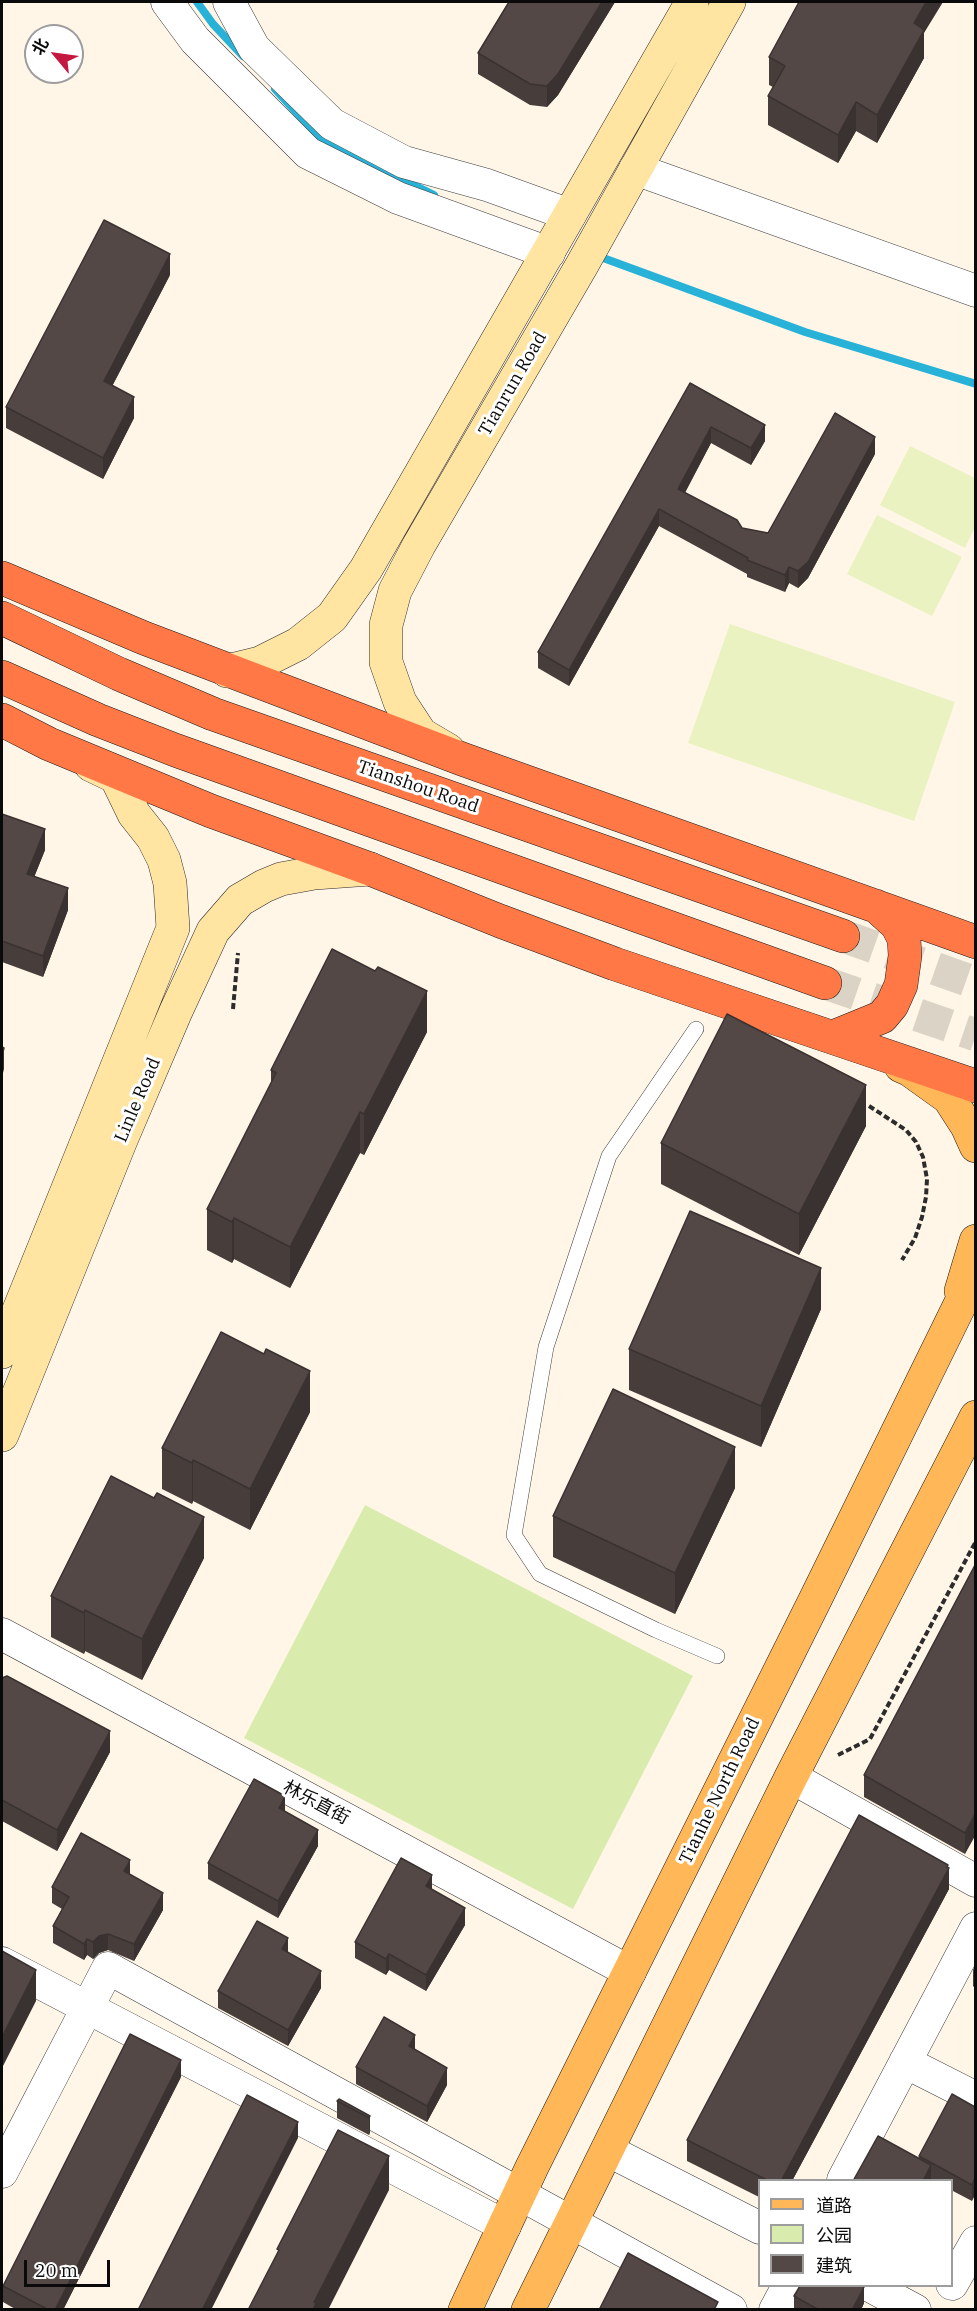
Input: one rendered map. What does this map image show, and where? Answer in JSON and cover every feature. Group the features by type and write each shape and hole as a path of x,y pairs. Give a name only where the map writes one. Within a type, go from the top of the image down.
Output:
{"highway":[{"path":"2,578 69,608 227,671 462,759 975,942"},
{"name":"Tianshou Road","path":"2,618 118,675 213,714 843,936"},
{"path":"2,677 98,720 261,782 825,983"},
{"path":"2,720 49,744 211,812 370,869 500,921 615,964 975,1086"},
{"path":"833,1037 882,1017 892,1005 901,985 905,956 904,939 897,925 875,905"}],"main road":[{"path":"833,1037 910,1070 949,1098 967,1126 975,1146"},
{"path":"953,1315 975,1241"},
{"name":"Tianhe North Road","path":"465,2310 975,1272"},
{"path":"528,2310 791,1777 975,1417"}],"street":[{"path":"167,2 195,40 308,153 398,198 561,232"},
{"path":"229,2 254,48 333,124 404,162 487,185 561,232"},
{"name":"Tianrun Road","path":"227,671 260,663 298,644 332,616 366,569 692,2"},
{"name":"Tianrun Road","path":"462,759 422,734 399,702 386,663 386,625 395,591 419,545 589,253 729,2"},
{"path":"635,169 975,291"},
{"name":"Linle Road","path":"2,1352 173,928 170,883 164,860 153,838 134,814 116,777 49,744"},
{"name":"Linle Road","path":"2,1435 121,1140 189,981 213,931 240,900 281,879 314,873 370,869"},
{"name":"林乐直街","path":"2,1634 630,1972"},
{"path":"791,1777 975,1881"},
{"path":"844,2179 975,1928"},
{"path":"2,1963 505,2226"},
{"path":"2,2172 108,1968 731,2310"},
{"path":"905,2062 975,2098"},
{"path":"607,2150 758,2227"},
{"path":"953,2281 975,2242"},
{"path":"775,2310 787,2287"},
{"path":"872,2287 915,2310"},
{"path":"937,2310 950,2287"}],"lane":[{"path":"696,1029 609,1155 546,1347 514,1535 540,1574 656,1630 717,1656"}],"path":[{"path":"233,1009 239,945"},
{"path":"869,1106 906,1130 916,1142 923,1157 927,1179 924,1207 915,1238 902,1260"},
{"path":"791,1777 870,1740 975,1541"}],"green space":[{"path":"910,446 975,478 975,527 965,548 880,505"},
{"path":"877,515 962,557 932,616 847,574"},
{"path":"730,624 955,702 914,821 688,743"},
{"path":"365,1505 693,1676 573,1909 244,1738"}],"building":[{"path":"509,2 602,2 558,74 547,86 530,84 478,53"},
{"path":"799,2 926,2 914,23 924,30 877,115 856,102 838,135 768,96 785,66 769,57"},
{"path":"104,220 170,254 104,381 134,397 103,458 6,407"},
{"path":"690,383 765,425 751,448 711,427 678,489 737,520 742,528 768,533 835,413 875,437 808,562 798,571 789,567 785,575 747,560 748,558 659,509 569,670 538,652"},
{"path":"2,814 45,829 27,874 68,888 43,956 2,941"},
{"path":"332,949 375,971 378,967 427,991 364,1114 360,1112 290,1247 234,1218 232,1222 207,1209 276,1073 271,1070"},
{"path":"727,1014 866,1085 799,1214 661,1143"},
{"path":"690,1211 821,1268 761,1406 629,1349"},
{"path":"221,1332 264,1354 266,1349 310,1371 250,1489 193,1460 192,1463 162,1448"},
{"path":"613,1389 735,1447 675,1573 553,1516"},
{"path":"111,1476 154,1498 157,1493 204,1517 142,1639 85,1610 84,1613 51,1596"},
{"path":"975,1565 975,1814 965,1833 864,1775"},
{"path":"7,1676 110,1731 57,1830 2,1800 2,1678"},
{"path":"254,1779 285,1796 279,1808 318,1830 278,1901 208,1863"},
{"path":"859,1815 948,1865 949,1868 782,2179 765,2179 687,2140"},
{"path":"81,1833 130,1860 124,1871 163,1893 134,1944 108,1934 99,1936 93,1942 87,1939 84,1944 53,1926 69,1897 52,1887"},
{"path":"401,1858 432,1875 426,1886 465,1908 426,1975 389,1954 386,1959 355,1942"},
{"path":"257,1921 288,1938 282,1949 321,1971 288,2030 218,1991"},
{"path":"2,1951 36,1970 2,2037"},
{"path":"384,2017 415,2035 409,2046 447,2068 427,2106 356,2067"},
{"path":"130,2034 181,2060 55,2310 49,2310 3,2286"},
{"path":"952,2094 975,2107 975,2178 972,2185 919,2156"},
{"path":"247,2095 298,2122 202,2310 138,2310"},
{"path":"339,2099 370,2116 369,2118 337,2101"},
{"path":"338,2130 389,2156 314,2302 316,2303 313,2310 248,2310 279,2250 277,2249"},
{"path":"878,2136 931,2165 924,2179 854,2179"},
{"path":"628,2253 718,2302 714,2310 599,2310"},
{"path":"799,2287 864,2287 852,2310 819,2310 794,2296"}],"waterway":[{"path":"197,2 213,24 243,56"},
{"path":"275,89 321,139 434,195"},
{"path":"595,255 805,332 976,384"}],"tunnel":[{"path":"843,936 976,983"},
{"path":"825,983 976,1035"}]}
